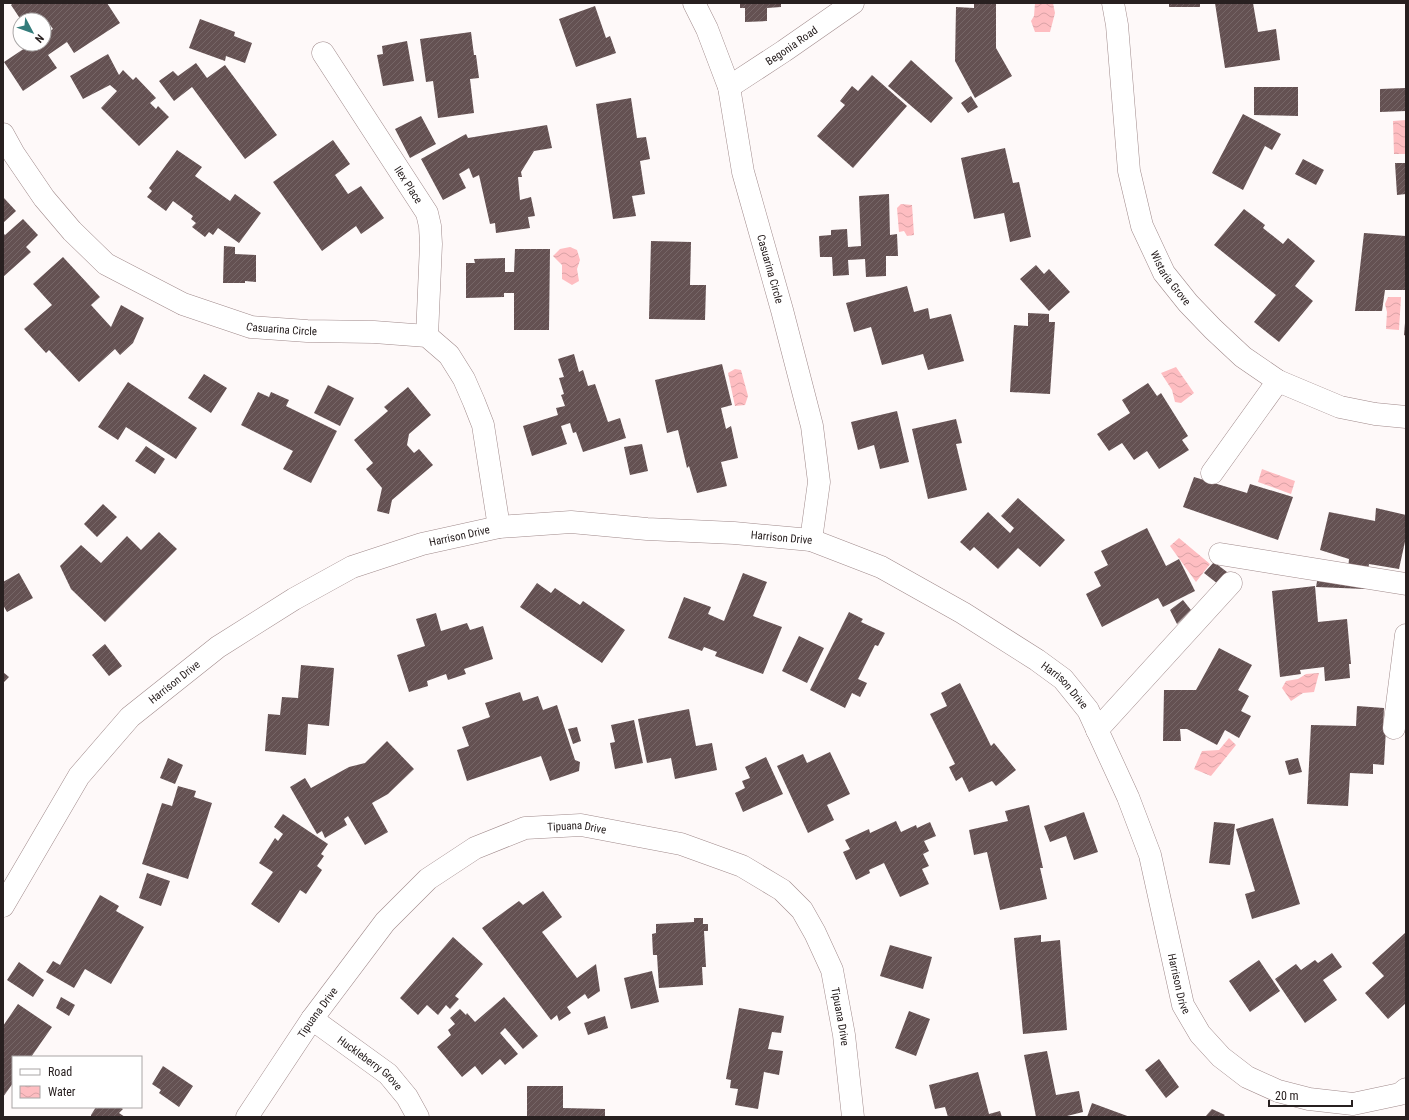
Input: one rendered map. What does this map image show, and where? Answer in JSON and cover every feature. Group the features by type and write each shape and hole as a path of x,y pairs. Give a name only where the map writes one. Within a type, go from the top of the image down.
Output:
{"street":[{"name":"Casuarina Circle","path":"694,3 708,29 729,87 743,172 782,310 812,426 819,482 811,540"},
{"name":"Begonia Road","path":"729,87 853,3"},
{"name":"Wistaria Grove","path":"1113,3 1117,24 1129,171 1142,226 1164,273 1188,303 1213,330 1243,357 1278,382 1340,407 1375,414 1406,417"},
{"name":"Ilex Place","path":"323,53 427,213 430,226 431,244 426,336"},
{"name":"Casuarina Circle","path":"3,134 14,154 44,198 72,231 106,264 183,304 252,327 307,331 374,332 426,336"},
{"path":"426,336 449,354 464,379 474,402 482,425 499,527"},
{"path":"1212,473 1278,382"},
{"name":"Harrison Drive","path":"3,906 80,776 130,717 218,647 294,599 352,567 422,544 499,527 571,522 647,529 734,533 811,540 882,567 963,613 1037,660 1063,679 1088,710 1128,797 1150,855 1183,1005 1200,1034 1221,1057 1247,1077 1278,1091 1309,1099 1353,1104 1404,1096"},
{"path":"1220,554 1406,584"},
{"path":"1097,730 1231,583"},
{"path":"1394,728 1406,635"},
{"name":"Tipuana Drive","path":"247,1117 312,1019 385,922 428,879 474,848 525,828 581,825 681,844 742,866 782,890 802,910 815,933 832,970 844,1035 853,1117"},
{"name":"Huckleberry Grove","path":"312,1019 388,1074 406,1097 418,1117"}],"water":[{"path":"1035,3 1053,3 1055,13 1050,32 1035,32 1031,21 1034,16"},
{"path":"1406,120 1406,154 1394,154 1393,121"},
{"path":"901,204 912,205 914,235 907,236 904,231 899,232 897,208"},
{"path":"570,247 577,250 580,260 577,269 579,281 572,285 562,279 562,265 553,256 560,249"},
{"path":"1388,297 1401,297 1399,330 1386,329 1387,312 1385,304"},
{"path":"1176,367 1194,393 1181,403 1175,402 1172,390 1161,373"},
{"path":"735,369 741,370 748,396 745,405 735,406 728,373"},
{"path":"1262,469 1295,481 1291,494 1258,482"},
{"path":"1179,538 1210,564 1196,582 1170,546"},
{"path":"1319,673 1314,692 1303,693 1291,701 1282,688 1286,681 1298,679 1306,674"},
{"path":"1229,738 1236,745 1211,776 1194,769 1202,751 1219,750"}],"building":[{"path":"13,3 107,3 120,23 74,53 67,42 48,55 57,68 23,91 4,62 19,52 52,52 52,12 16,12 11,5"},
{"path":"740,3 781,3 781,7 767,8 767,21 745,22 745,8 740,8"},
{"path":"974,3 996,3 996,48 1012,76 975,98 955,61 956,7 974,8"},
{"path":"1169,3 1200,3 1200,7 1169,7"},
{"path":"1215,3 1253,3 1258,32 1276,29 1280,60 1225,68"},
{"path":"595,6 606,38 610,36 616,53 576,67 559,19"},
{"path":"200,19 235,32 234,36 252,43 245,63 226,56 225,61 189,48"},
{"path":"471,32 479,78 470,79 474,113 438,118 433,81 426,82 420,39"},
{"path":"407,41 414,81 383,86 377,55 383,54 382,46"},
{"path":"108,54 119,75 123,70 133,80 136,77 156,98 150,103 156,109 158,106 169,117 139,146 101,108 117,91 110,85 83,99 70,76"},
{"path":"911,60 953,98 931,123 888,86"},
{"path":"196,63 207,78 225,65 277,135 245,159 192,87 174,101 159,81 173,71 178,76"},
{"path":"872,75 907,106 853,168 817,136 845,105 840,101 852,86 858,91"},
{"path":"1254,87 1298,87 1298,116 1254,115"},
{"path":"1406,88 1406,111 1380,112 1380,89"},
{"path":"971,96 978,107 968,113 961,103"},
{"path":"631,98 637,138 646,137 650,159 640,161 645,194 632,196 636,216 613,219 596,104"},
{"path":"1243,114 1281,134 1272,150 1265,146 1243,190 1212,173"},
{"path":"421,116 436,144 410,158 395,129"},
{"path":"547,125 552,148 534,151 521,172 522,177 518,177 520,200 531,197 535,216 528,217 530,228 496,233 495,223 490,224 479,175 473,178 469,168 459,174 466,188 443,200 421,159 466,134 468,138"},
{"path":"333,140 350,164 335,175 348,194 361,186 384,218 361,234 356,226 322,251 273,182"},
{"path":"1005,148 1013,183 1019,182 1031,237 1010,242 1004,213 974,219 961,158"},
{"path":"177,150 202,167 195,176 230,201 235,194 261,213 239,243 218,228 213,235 209,232 205,237 192,227 196,223 191,219 193,216 173,201 166,211 147,197 152,191 149,188"},
{"path":"1303,159 1324,170 1316,185 1295,174"},
{"path":"1395,163 1406,163 1406,194 1397,195"},
{"path":"889,194 890,235 897,234 898,256 886,256 886,276 866,277 865,259 848,260 849,275 833,276 832,257 820,257 819,236 831,235 831,230 847,229 848,247 861,246 859,196"},
{"path":"3,197 16,211 3,223"},
{"path":"1244,209 1265,225 1263,228 1283,244 1288,238 1315,261 1295,286 1313,301 1279,342 1254,322 1276,295 1214,245"},
{"path":"23,219 38,235 26,247 31,252 3,277 3,233 5,235"},
{"path":"1364,233 1406,236 1406,290 1385,290 1382,311 1355,311"},
{"path":"651,241 691,242 690,285 706,285 705,320 649,319"},
{"path":"224,246 235,247 235,254 256,255 256,282 245,281 245,283 223,283"},
{"path":"515,249 550,249 549,330 514,330 514,293 504,293 504,297 466,298 466,263 475,263 474,259 505,258 505,272 514,272"},
{"path":"63,257 100,297 91,305 111,327 121,305 144,318 133,343 120,355 115,349 79,382 49,350 46,353 24,329 52,305 33,284"},
{"path":"1036,265 1044,274 1049,269 1070,292 1049,311 1020,279"},
{"path":"907,286 914,312 928,308 930,319 951,314 964,361 928,370 923,354 882,365 871,327 854,332 846,303"},
{"path":"1028,313 1049,314 1049,322 1055,322 1050,394 1010,392 1014,325 1028,326"},
{"path":"1406,323 1406,336 1404,335"},
{"path":"574,354 579,372 583,370 588,386 595,384 608,422 620,418 626,438 583,452 576,432 573,433 570,423 561,426 567,444 532,456 523,426 558,415 556,408 565,406 561,395 564,394 559,378 564,377 558,359"},
{"path":"722,364 732,405 721,408 726,429 731,426 738,458 721,462 727,486 697,493 689,466 687,468 678,430 667,433 655,380"},
{"path":"204,374 227,388 211,413 188,398"},
{"path":"128,382 197,428 176,459 126,427 118,440 98,427"},
{"path":"1148,383 1157,396 1161,393 1188,436 1182,440 1189,450 1159,469 1147,451 1134,460 1122,443 1109,451 1097,434 1130,413 1122,400"},
{"path":"328,385 354,398 340,426 314,413"},
{"path":"408,387 431,415 409,434 407,445 414,453 419,449 433,465 392,500 389,514 377,511 382,488 366,469 373,463 354,440 388,411 384,407"},
{"path":"258,392 269,397 271,392 289,400 286,406 337,431 311,483 283,469 293,451 241,425"},
{"path":"897,411 909,462 880,469 874,445 858,450 851,422"},
{"path":"956,419 962,443 956,444 967,490 928,499 912,429"},
{"path":"642,444 648,471 630,475 624,447"},
{"path":"146,446 165,459 155,474 135,461"},
{"path":"1194,477 1247,493 1250,484 1293,497 1278,540 1183,507"},
{"path":"1018,498 1065,540 1040,567 1018,548 998,569 974,547 970,551 960,542 988,512 1010,533 1014,528 1001,516"},
{"path":"103,504 117,517 97,537 84,524"},
{"path":"1376,508 1406,515 1406,537 1399,569 1369,564 1365,589 1316,587 1320,565 1348,570 1349,559 1320,550 1329,512 1375,521"},
{"path":"1147,528 1166,566 1179,559 1195,591 1163,607 1158,598 1102,627 1086,594 1101,586 1094,572 1108,565 1101,551"},
{"path":"159,532 177,549 105,622 71,589 60,566 81,545 101,563 127,536 141,550"},
{"path":"1214,562 1227,572 1218,584 1204,573"},
{"path":"19,573 33,598 7,612 3,605 3,582"},
{"path":"743,573 767,582 753,616 782,627 763,674 715,656 717,652 704,647 702,651 668,638 684,597 711,607 708,614 724,621"},
{"path":"537,583 551,593 555,588 580,605 583,601 625,630 602,663 520,607"},
{"path":"1315,586 1318,622 1347,619 1351,664 1349,664 1350,678 1325,681 1324,667 1300,670 1301,674 1280,677 1272,591"},
{"path":"1183,600 1191,610 1177,624 1170,610"},
{"path":"849,612 863,619 861,622 885,633 878,646 875,645 858,679 867,683 860,697 852,693 845,708 810,690"},
{"path":"436,613 441,631 467,623 470,630 483,626 493,659 464,669 466,674 448,680 446,674 427,681 428,686 409,692 397,655 425,646 416,619"},
{"path":"799,636 824,648 807,683 782,671"},
{"path":"105,644 122,666 109,676 92,655"},
{"path":"1219,648 1252,665 1238,690 1249,696 1241,711 1251,716 1239,738 1225,730 1217,745 1187,729 1180,729 1181,741 1163,741 1164,690 1196,690"},
{"path":"301,665 334,668 329,726 308,724 306,755 265,751 268,714 280,715 282,697 298,698"},
{"path":"3,672 9,677 3,683"},
{"path":"960,683 991,746 994,743 1016,770 996,786 992,781 969,792 962,777 956,781 949,767 955,764 930,714 947,706 941,693"},
{"path":"520,692 523,701 538,696 543,710 557,705 575,760 580,762 579,771 550,781 541,756 467,781 457,750 469,746 462,727 490,717 485,703"},
{"path":"1357,706 1384,708 1383,729 1386,729 1384,765 1373,764 1373,774 1350,773 1348,806 1307,804 1311,725 1356,726"},
{"path":"689,709 696,746 712,743 717,770 675,779 671,758 647,763 638,719"},
{"path":"634,720 643,763 615,769 610,743 615,742 611,725"},
{"path":"577,727 581,741 573,744 568,729"},
{"path":"387,741 414,769 388,794 372,803 388,832 365,845 348,816 344,819 347,825 325,838 322,831 317,834 290,787 305,778 311,788 349,767 365,763"},
{"path":"830,752 850,794 827,805 834,820 808,833 777,766 803,754 807,763"},
{"path":"766,757 783,794 743,812 735,793 745,788 742,781 750,778 745,767"},
{"path":"168,758 183,765 175,784 160,778"},
{"path":"1298,758 1302,772 1289,775 1285,761"},
{"path":"178,786 196,791 194,797 212,803 188,879 142,864 162,803 172,806"},
{"path":"1029,805 1043,868 1040,868 1047,899 1000,910 987,852 974,855 969,830 1008,821 1005,811"},
{"path":"1084,812 1098,852 1074,860 1066,836 1050,842 1044,826"},
{"path":"283,814 328,844 321,854 324,856 317,866 322,870 306,894 300,890 279,923 251,904 273,872 259,863 275,838 278,841 283,834 274,827"},
{"path":"1273,818 1300,904 1252,919 1245,894 1255,891 1236,829"},
{"path":"896,821 901,832 916,825 917,828 930,822 936,836 924,841 929,851 923,854 929,866 922,869 929,884 900,897 884,863 869,870 870,873 856,880 843,852 850,849 845,840 869,829 870,833"},
{"path":"1214,822 1235,824 1230,865 1209,863"},
{"path":"147,873 170,881 161,906 139,898"},
{"path":"543,891 562,917 542,932 577,978 596,964 600,991 588,999 585,994 567,1007 571,1013 559,1021 557,1015 551,1020 482,928 519,901 523,905"},
{"path":"100,895 119,906 116,911 144,927 111,984 85,969 74,988 46,972 53,961 60,965"},
{"path":"694,918 703,918 703,924 708,924 708,931 704,931 706,967 702,967 703,985 659,988 657,955 653,955 652,934 656,933 656,924 694,922"},
{"path":"1405,933 1406,1003 1388,1019 1365,993 1384,976 1372,963"},
{"path":"1041,935 1041,942 1060,940 1067,1030 1023,1034 1014,938"},
{"path":"453,937 483,964 455,996 459,999 450,1009 446,1005 438,1015 427,1005 418,1015 400,998"},
{"path":"890,945 932,957 923,989 880,976"},
{"path":"1332,953 1342,967 1323,980 1337,1000 1305,1023 1275,979 1296,964 1301,970 1315,960 1318,963"},
{"path":"1259,960 1280,991 1250,1012 1229,981"},
{"path":"19,962 44,980 33,997 7,980"},
{"path":"652,971 659,1002 631,1009 624,978"},
{"path":"61,997 75,1005 69,1016 56,1008"},
{"path":"504,997 538,1036 523,1049 505,1028 500,1033 518,1054 505,1065 500,1059 482,1075 475,1066 462,1077 437,1047 451,1035 448,1030 455,1024 450,1018 460,1009 466,1015 467,1013 475,1022"},
{"path":"18,1004 52,1027 32,1056 12,1056 12,1084 3,1097 3,1026"},
{"path":"739,1008 784,1016 781,1033 772,1032 768,1049 783,1051 779,1075 764,1072 758,1109 735,1105 738,1089 730,1088 731,1080 726,1079"},
{"path":"909,1011 930,1019 916,1056 895,1048"},
{"path":"605,1016 608,1028 588,1035 584,1023"},
{"path":"1047,1051 1056,1095 1079,1091 1083,1112 1067,1117 1036,1117 1024,1055"},
{"path":"1159,1059 1179,1087 1166,1098 1145,1070"},
{"path":"163,1066 193,1086 179,1107 159,1093 161,1090 152,1084"},
{"path":"978,1072 989,1114 1000,1111 1002,1117 948,1117 945,1107 935,1109 929,1085"},
{"path":"527,1086 563,1086 563,1108 605,1109 605,1117 527,1117"},
{"path":"1092,1103 1130,1117 1087,1117"},
{"path":"95,1108 122,1108 123,1109 119,1113 125,1117 91,1117"},
{"path":"1212,1109 1225,1115 1223,1117 1205,1117"}]}
